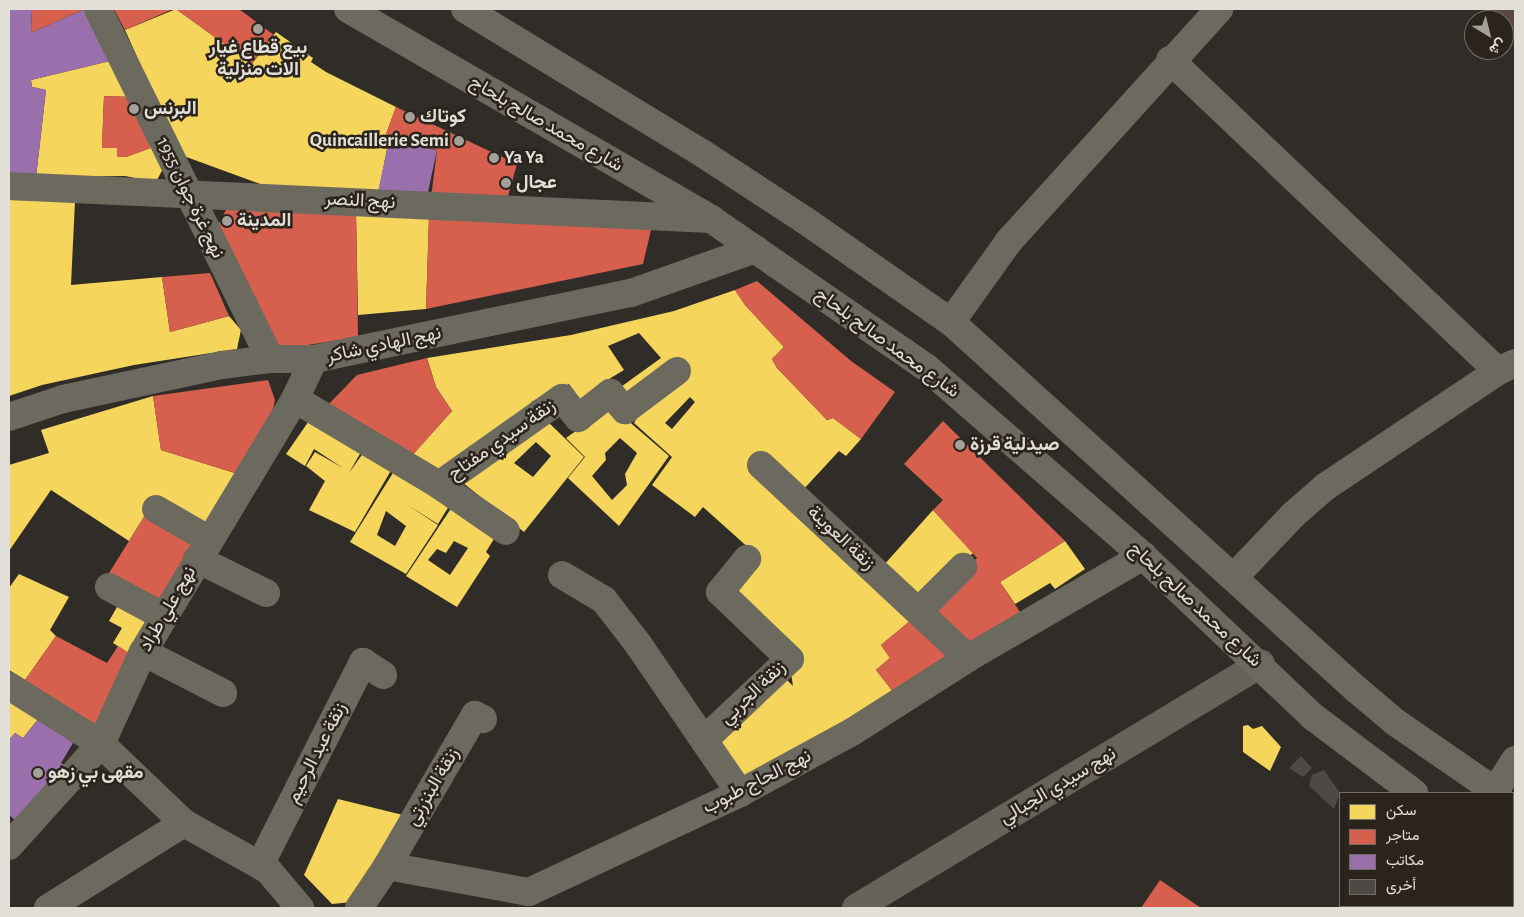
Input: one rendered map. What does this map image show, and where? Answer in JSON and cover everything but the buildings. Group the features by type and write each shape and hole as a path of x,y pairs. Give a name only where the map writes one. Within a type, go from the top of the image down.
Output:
{"main road":[{"name":"شارع محمد صالح بلحاج","path":"348,9 711,219 927,368 1143,556 1261,664 1312,716 1413,792"},
{"path":"465,9 702,153 806,221 951,322 1395,722 1496,792"}],"street":[{"name":"1955 نهج غرة جوان","path":"98,9 270,359"},
{"path":"951,322 1009,240 1170,60 1219,9"},
{"path":"1170,60 1507,367 1325,487 1294,515 1235,576"},
{"name":"نهج النصر","path":"9,186 120,194 187,193 711,219"},
{"name":"نهج الهادي شاكر","path":"9,417 63,399 222,365 270,359 314,360 632,292 755,249"},
{"name":"نهج علي طراد","path":"12,836 101,744 143,652 203,549 295,399 314,360"},
{"name":"زنقة سيدي مفتاح","path":"439,484 562,398 578,418 610,393 625,410 677,371"},
{"name":"زنقة سيدي مفتاح","path":"295,399 439,484 506,531"},
{"name":"زنقة العوينة","path":"761,465 920,610 968,658"},
{"path":"156,509 203,549 266,593"},
{"name":"نهج الحاج طبوب","path":"387,866 535,900 852,732 968,658 1143,556"},
{"name":"زنقة الجربي","path":"704,740 790,659 720,592 747,559"},
{"path":"920,610 963,567"},
{"name":"زنقة الجربي","path":"562,575 604,600 740,793"},
{"path":"109,587 163,616"},
{"path":"143,652 223,694"},
{"name":"زنقة عبد الرحيم","path":"260,866 363,662 383,675"},
{"name":"نهج سيدي الجبالي","path":"856,908 1261,664"},
{"path":"9,686 101,744 184,823 268,870 300,908"},
{"name":"زنقة البنزرتي","path":"387,866 475,716 483,719"},
{"path":"1507,792 1515,760"},
{"path":"55,906 184,823"},
{"path":"359,908 387,866"}],"shaded area":[{"path":"1515,9 1515,31 1514,10 1494,10"}],"place":[{"name":"بيع قطاع غيار الات منزلية","path":"258,29"},
{"name":"البرنس","path":"134,109"},
{"name":"كوتاك","path":"410,117"},
{"name":"Quincaillerie Semi","path":"459,141"},
{"name":"Ya Ya","path":"494,158"},
{"name":"عجال","path":"506,183"},
{"name":"المدينة","path":"227,221"},
{"name":"صيدلية قرزة","path":"960,445"},
{"name":"مقهى بي زهو","path":"38,773"}]}
